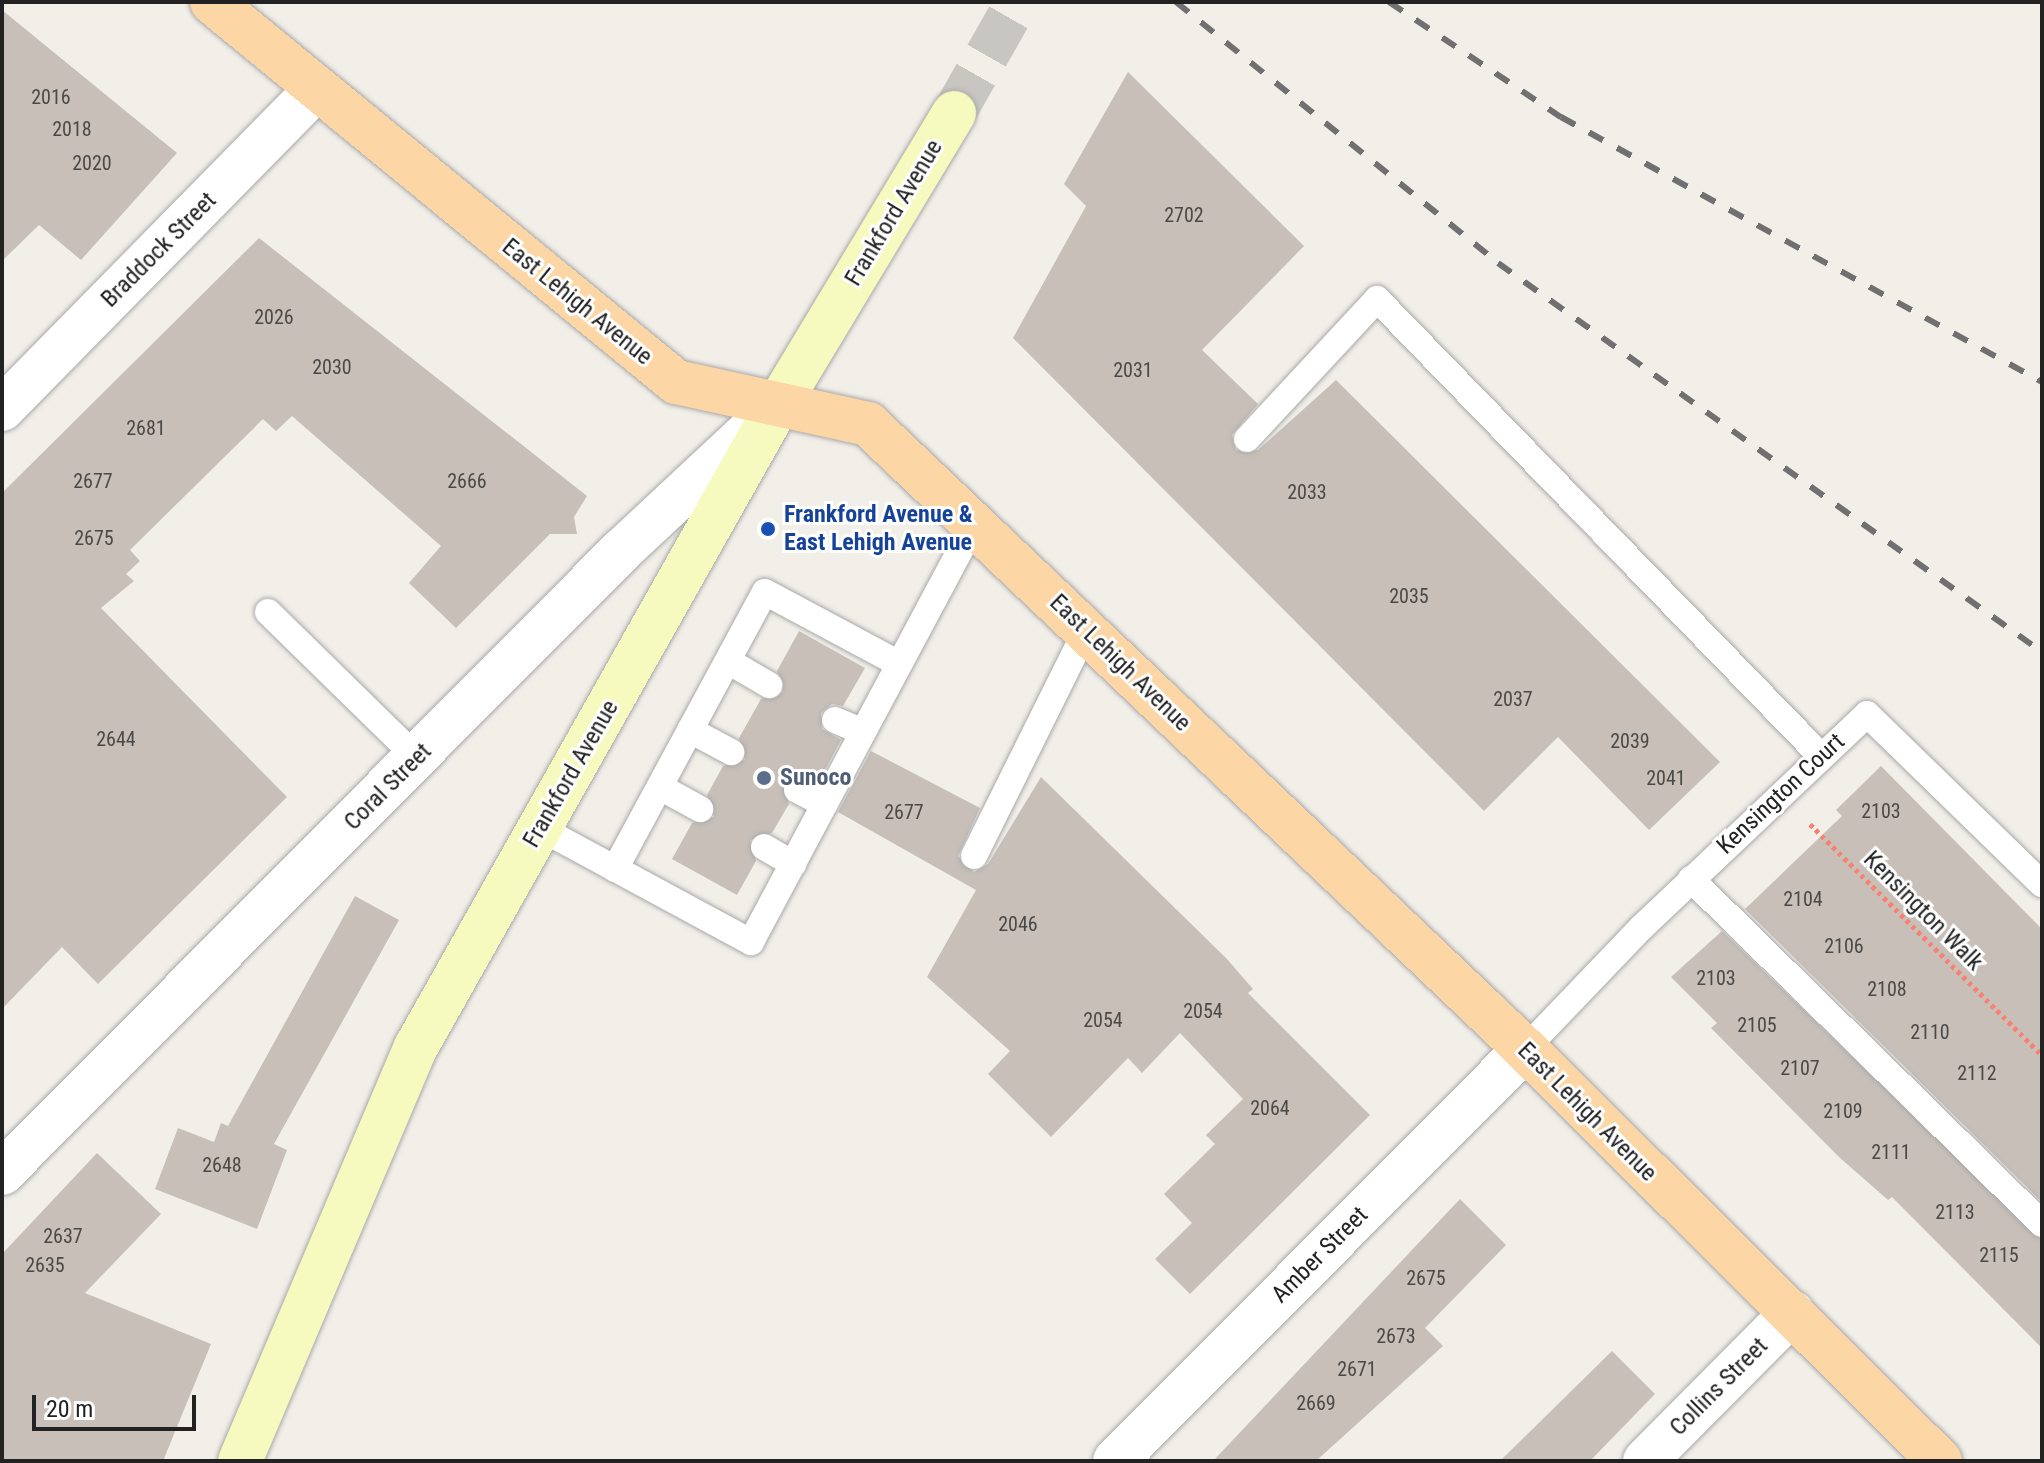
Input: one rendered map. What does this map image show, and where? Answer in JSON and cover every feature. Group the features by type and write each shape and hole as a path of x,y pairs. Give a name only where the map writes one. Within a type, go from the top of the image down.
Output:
{"main road":[{"name":"East Lehigh Avenue","path":"212,2 315,91 676,382 868,424 1525,1049 1940,1461"},
{"name":"Frankford Avenue","path":"240,1461 394,1089 778,405 954,113"}],"street":[{"name":"Braddock Street","path":"2,409 315,91"},
{"name":"Coral Street","path":"2,1173 621,551 778,405"},
{"name":"Amber Street","path":"1115,1461 1525,1049"},
{"name":"Collins Street","path":"1645,1461 1792,1313"}],"lane":[{"path":"1247,439 1377,299 1821,756"},
{"path":"540,828 751,942 974,524"},
{"path":"615,869 765,592 899,664"},
{"path":"268,612 417,758"},
{"path":"974,856 1086,630"},
{"path":"728,661 769,685"},
{"name":"Kensington Court","path":"1525,1049 1691,879 1867,714 2042,884"},
{"path":"835,720 863,732"},
{"path":"690,730 731,752"},
{"path":"660,787 700,809"},
{"path":"797,790 825,804"},
{"path":"764,847 793,864"},
{"path":"1691,879 2042,1224"}],"path":[{"name":"Kensington Walk","path":"1779,794 2042,1055"}],"building":[{"path":"2,10 177,153 81,260 39,225 2,261"},
{"path":"1128,72 1304,246 1202,350 1258,404 1232,435 1236,450 1258,450 1336,380 1720,762 1649,830 1558,737 1484,811 1013,338 1086,206 1064,184"},
{"path":"259,238 587,496 574,517 577,534 550,534 456,628 409,583 441,546 292,416 276,431 263,419 130,550 140,561 126,574 134,581 101,608 287,797 98,984 62,947 2,1009 2,493"},
{"path":"799,631 865,668 843,706 832,704 821,713 822,729 841,740 818,783 797,774 783,782 789,804 772,833 750,840 756,861 737,895 672,859 692,823 714,817 707,795 723,766 745,760 739,738 761,699 783,692 777,671"},
{"path":"871,751 980,808 958,856 974,872 988,864 1041,777 1227,959 1253,989 1248,993 1370,1115 1190,1294 1155,1259 1192,1223 1164,1194 1215,1144 1206,1135 1243,1099 1180,1033 1142,1073 1128,1058 1051,1137 988,1074 1010,1051 927,977 976,890 838,812"},
{"path":"1881,766 2042,929 2042,1202 1745,909 1842,816 1836,810"},
{"path":"355,896 399,920 274,1144 287,1150 257,1229 155,1189 178,1128 214,1142 221,1123 228,1126"},
{"path":"1722,931 2042,1240 2042,1348 1892,1197 1888,1200 1839,1157 1711,1028 1717,1023 1671,977"},
{"path":"97,1153 161,1214 85,1293 211,1344 163,1461 2,1461 2,1254"},
{"path":"1460,1199 1506,1245 1425,1328 1443,1346 1316,1461 1213,1461"},
{"path":"1612,1351 1655,1394 1590,1461 1500,1461"}],"tunnel":[{"path":"954,113 1017,2"}],"railway":[{"path":"1176,2 1498,263 2042,652"},
{"path":"1389,2 1561,117 2042,382"}],"place":[{"name":"Frankford Avenue & East Lehigh Avenue","path":"768,529"},
{"name":"Sunoco","path":"764,778"}]}
